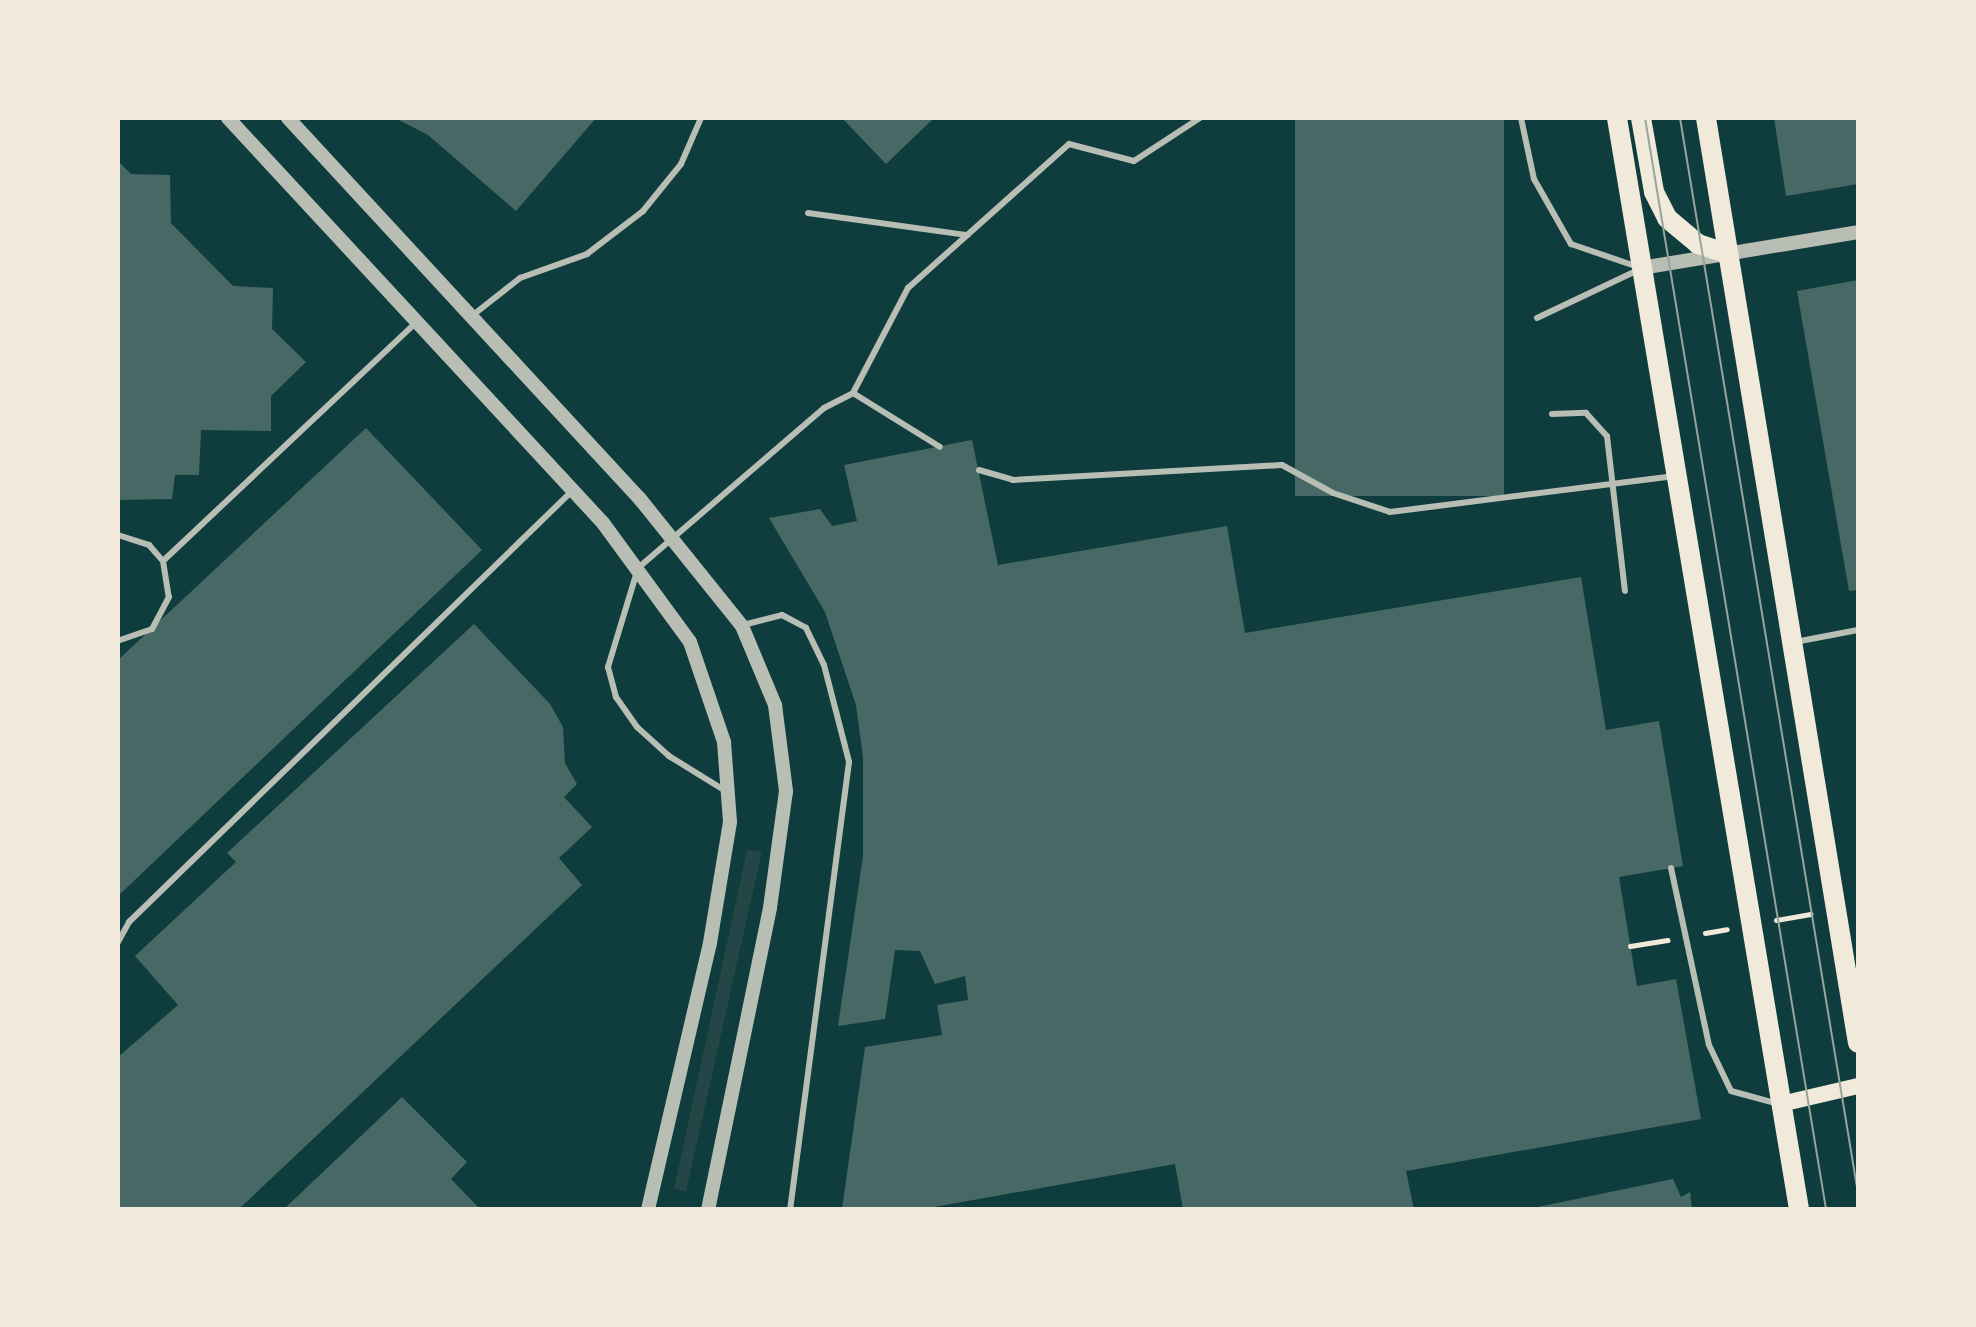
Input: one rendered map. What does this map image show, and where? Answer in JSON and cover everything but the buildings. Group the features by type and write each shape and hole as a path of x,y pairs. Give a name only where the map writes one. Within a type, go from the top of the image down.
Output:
{"main road":[{"path":"1617,118 1799,1209"},
{"path":"1641,118 1654,192 1667,218 1698,244 1728,254"},
{"path":"1706,118 1858,1043"},
{"path":"1781,1104 1858,1086"}],"street":[{"path":"228,118 572,491 638,568 690,642 724,742 730,822 710,943 648,1209"},
{"path":"288,118 472,316 672,539 742,626 775,705 786,791 770,908 708,1209"},
{"path":"1641,268 1858,232"}],"lane":[{"path":"472,316 520,278 587,254 643,211 681,164 701,118"},
{"path":"728,792 669,756 637,727 616,697 608,667 638,568 824,408 853,393 908,288 1069,144 1134,161 1200,118"},
{"path":"1521,118 1534,179 1571,244 1641,268"},
{"path":"808,213 967,235"},
{"path":"1537,318 1641,268"},
{"path":"163,561 417,322"},
{"path":"853,393 940,447"},
{"path":"1552,414 1577,410 1601,425 1612,483 1625,591"},
{"path":"979,470 1013,480 1282,465 1333,493 1390,512 1675,476"},
{"path":"118,942 129,922 572,491"},
{"path":"118,535 149,545 163,561 169,587 163,614 152,629 118,641"},
{"path":"742,626 782,615 806,628 828,677 849,762 790,1209"},
{"path":"1792,642 1858,630"},
{"path":"1671,868 1709,1045 1731,1091 1781,1104"}],"shaded area":[{"path":"747,850 762,851 686,1192 674,1189"}],"tram line":[{"path":"1645,118 1826,1209"},
{"path":"1680,118 1858,1193"}]}
